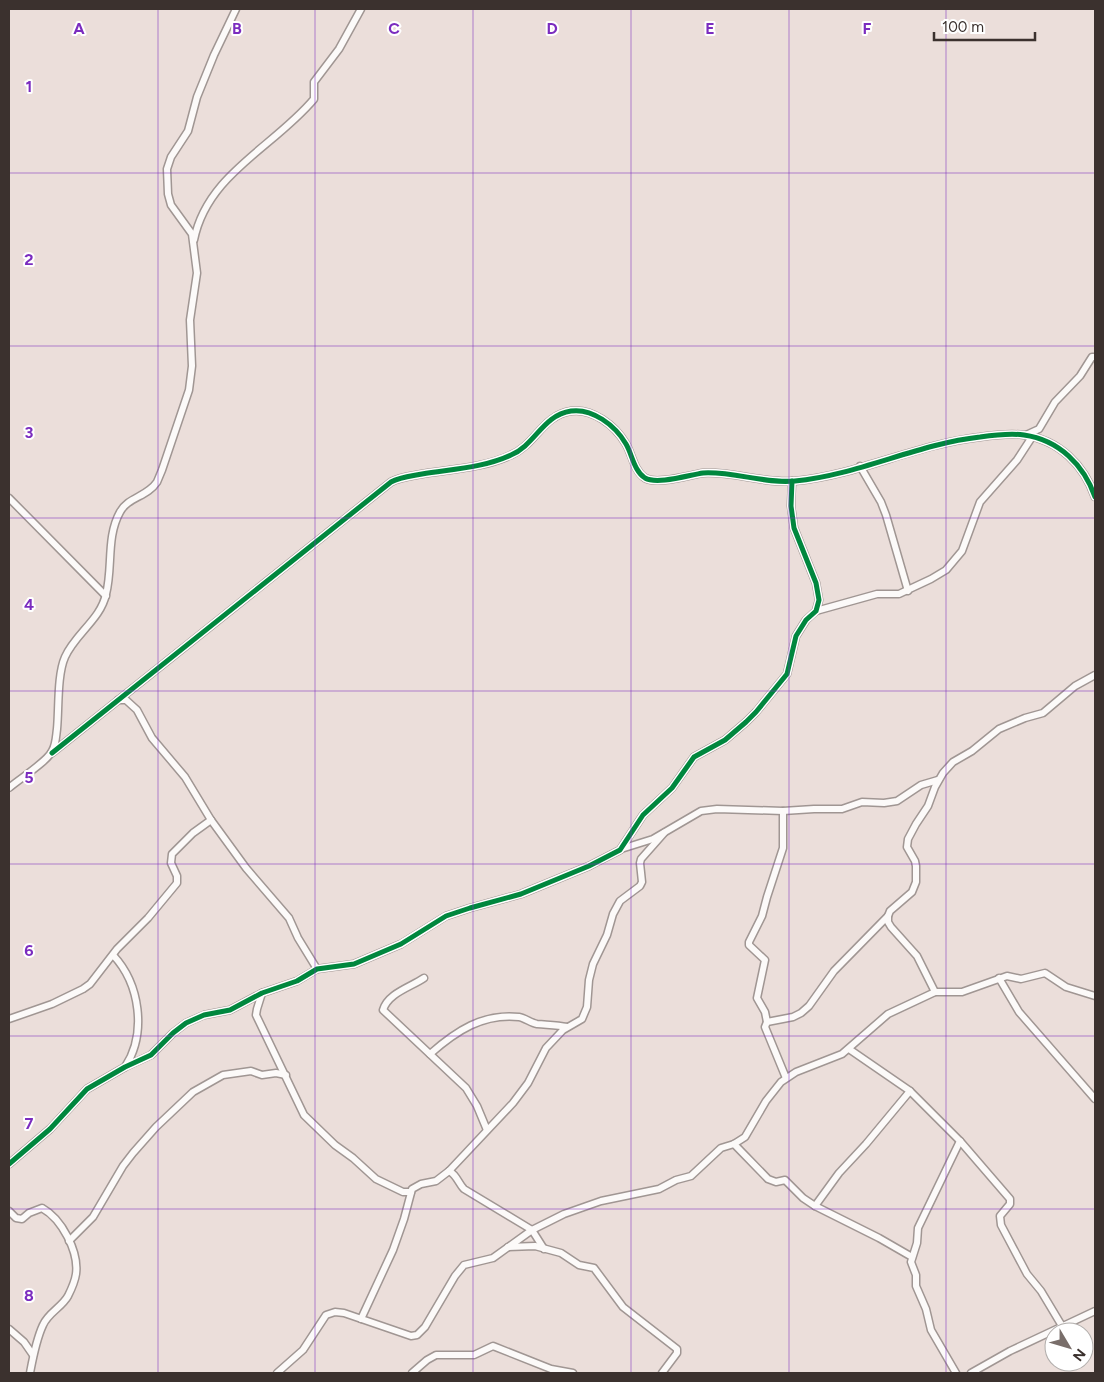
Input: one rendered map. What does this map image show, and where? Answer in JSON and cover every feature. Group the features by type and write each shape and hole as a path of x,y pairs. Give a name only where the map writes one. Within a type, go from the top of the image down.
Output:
{"street":[{"path":"52,753 56,739 64,660 71,646 102,607 106,596 112,541 119,513 124,506 145,494 157,482 189,390 192,366 190,320 198,273 194,240 171,205 168,194 167,169 171,157 188,131 197,97 214,54 236,9"},
{"path":"194,240 201,217 209,200 224,180 314,100 313,86 316,80 339,49 361,9"},
{"path":"1025,435 1039,428 1055,402 1080,376 1092,357 1095,357"},
{"path":"9,788 391,482 429,473 480,466 500,460 516,453 550,419 564,413 585,411 596,415 626,444 636,468 647,479 661,480 706,473 792,481 814,478 958,439 1025,435 1055,446 1069,456 1085,475 1095,497"},
{"path":"816,611 877,594 892,595 908,591 946,570 956,561 962,551 980,502 1017,460 1032,437"},
{"path":"860,466 883,509 893,536 908,591"},
{"path":"620,850 643,814 672,788 694,757 714,747 734,732 756,712 787,674 796,636 816,611 819,595 794,528 791,506 792,481"},
{"path":"9,498 106,596"},
{"path":"767,1022 793,1017 809,1006 834,971 914,888 916,866 915,861 908,852 907,843 916,824 931,801 938,780 953,762 972,751 999,729 1049,709 1069,690 1095,675"},
{"path":"118,700 126,700 137,710 152,738 185,777 211,820 246,868 289,918 298,938 317,969"},
{"path":"9,1164 50,1129 88,1089 151,1054 186,1023 204,1015 230,1010 262,993 297,982 317,969 354,964 401,944 446,916 521,894 589,866 620,850 653,839 701,811 716,809 783,811 814,808 842,809 862,802 891,802 902,798 921,785 938,780"},
{"path":"783,811 782,848 762,916 748,942 765,960 757,998 765,1012 766,1027 786,1078"},
{"path":"9,1019 52,1004 83,989 95,978 176,883 177,876 171,863 172,854 193,833 211,820"},
{"path":"361,1319 393,1250 411,1192 416,1186 436,1181 449,1171 513,1103 528,1082 546,1048 568,1027 584,1016 593,964 607,935 613,914 620,902 640,886 642,882 641,858 664,832"},
{"path":"888,916 888,922 891,927 917,956 935,992"},
{"path":"113,955 128,977 138,1014 136,1040 132,1055 125,1067"},
{"path":"277,1373 303,1350 326,1316 335,1312 410,1336 416,1335 425,1327 460,1269 467,1264 493,1258 532,1230 564,1214 601,1201 659,1188 676,1180 691,1176 722,1148 734,1144 745,1137 772,1092 786,1078 796,1072 836,1058 849,1049 888,1014 935,992 962,992 1007,976 1021,978 1045,974 1066,987 1095,996"},
{"path":"424,978 394,995 383,1008 384,1012 466,1088 477,1106 487,1130"},
{"path":"999,978 1019,1012 1095,1099"},
{"path":"262,993 256,1015 301,1110 335,1145 376,1179 398,1190 411,1192"},
{"path":"430,1054 449,1038 486,1018 516,1017 536,1024 554,1024 568,1027"},
{"path":"849,1049 910,1091 960,1141 1010,1199 1010,1204 1000,1216 1001,1225 1027,1274 1041,1291 1060,1322"},
{"path":"69,1241 93,1217 123,1166 133,1153 162,1121 193,1092 223,1075 251,1071 262,1075 276,1073 286,1075"},
{"path":"815,1206 839,1173 910,1091"},
{"path":"956,1373 931,1330 926,1309 916,1286 916,1275 911,1262 918,1228 960,1141"},
{"path":"734,1144 772,1182 785,1180 802,1198 815,1206 912,1257"},
{"path":"449,1171 456,1175 464,1189 532,1230 544,1249"},
{"path":"9,1211 16,1218 22,1219 29,1213 42,1208 59,1222 69,1241 75,1262 76,1275 64,1301 45,1321 33,1355 30,1373"},
{"path":"508,1247 530,1245 561,1254 579,1265 594,1268 623,1307 678,1349 662,1373"},
{"path":"1071,1322 1095,1311"},
{"path":"9,1329 24,1342 33,1355"},
{"path":"971,1373 1044,1335"},
{"path":"412,1373 436,1355 474,1354 493,1346 550,1371 573,1373"}],"cycle path":[{"path":"52,753 391,482 406,477 490,463 511,455 527,444 553,418 571,411 587,412 595,415 616,430 626,444 638,471 650,480 665,480 703,473 714,473 772,481 795,481 842,473 933,446 1013,434 1037,438 1059,448 1077,465 1090,485 1095,497"},
{"path":"9,1164 50,1129 87,1089 125,1067 151,1055 186,1023 204,1015 230,1010 262,993 297,981 317,969 354,964 401,944 446,916 521,894 589,866 620,850 643,815 672,788 694,757 725,740 746,722 787,674 796,636 806,620 816,611 819,600 816,583 794,528 791,506 792,481"}]}
